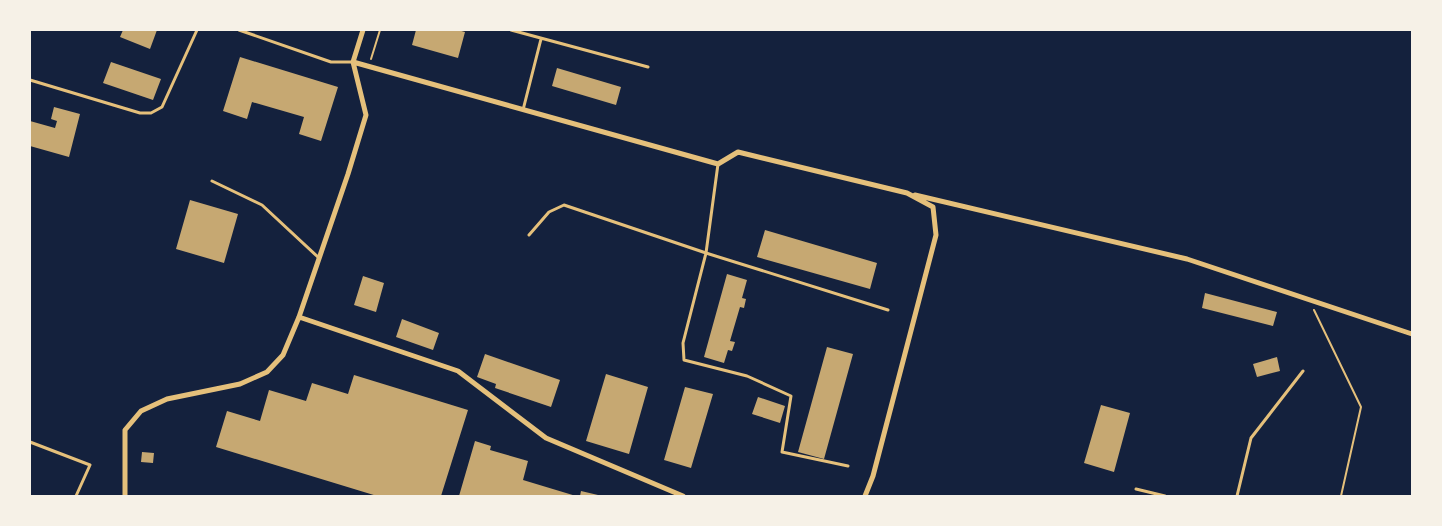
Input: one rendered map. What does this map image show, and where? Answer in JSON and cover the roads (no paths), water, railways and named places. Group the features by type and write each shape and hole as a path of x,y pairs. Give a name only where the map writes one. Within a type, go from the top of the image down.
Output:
{"street":[{"path":"125,496 125,430 141,411 167,399 240,384 268,372 283,355 299,317 366,116 353,62 363,30"},
{"path":"353,62 718,164 738,152 1186,259 1412,334"},
{"path":"865,496 873,476 936,236 933,207 907,193"},
{"path":"299,317 458,371 546,438 683,496"}],"lane":[{"path":"30,80 140,112 151,113 162,107 197,30"},
{"path":"239,30 332,62 353,62"},
{"path":"511,30 648,67"},
{"path":"523,110 541,39"},
{"path":"718,164 706,253 683,343 684,360 747,376 791,396 782,452 848,466"},
{"path":"212,181 262,205 319,258"},
{"path":"529,235 548,212 564,205 706,253 888,310"},
{"path":"1237,496 1251,438 1303,371"},
{"path":"30,442 90,465 76,496"},
{"path":"1136,489 1165,496"}]}
